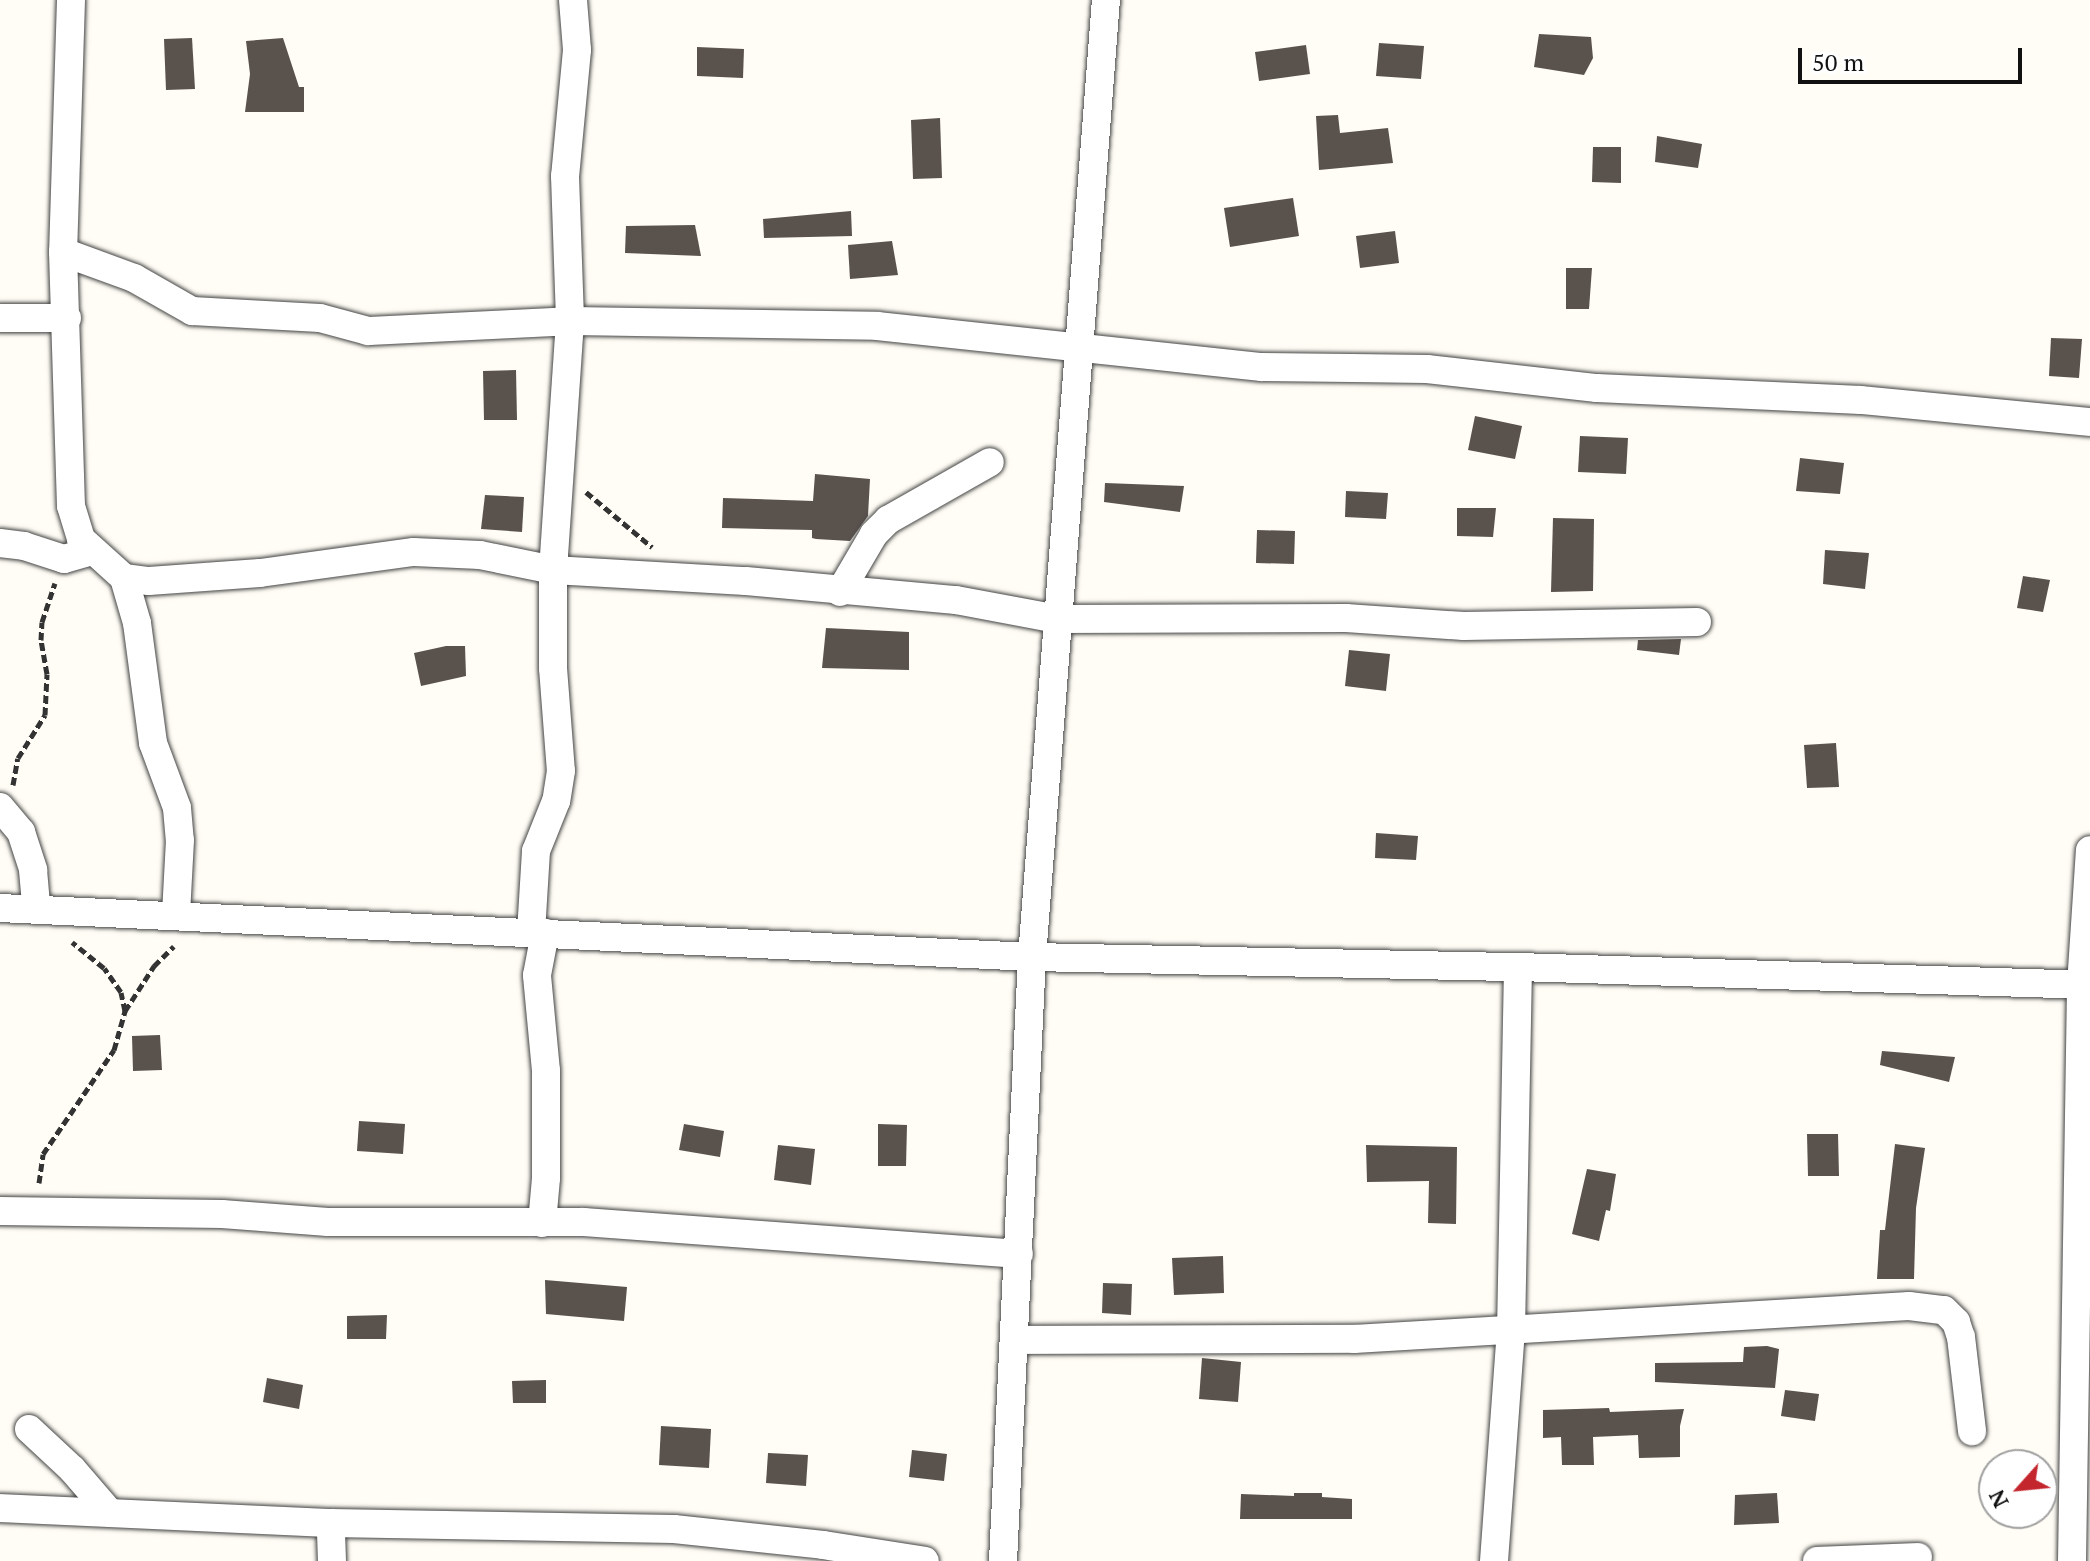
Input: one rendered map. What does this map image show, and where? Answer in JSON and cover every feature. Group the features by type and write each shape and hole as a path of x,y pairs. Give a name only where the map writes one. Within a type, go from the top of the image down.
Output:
{"street":[{"path":"71,0 63,252 71,506 74,522 92,551 124,578 149,581 260,573 414,552 480,555 553,570 768,583 840,592 956,600 1058,619 1346,618 1464,626 1697,622"},
{"path":"542,1223 546,1178 546,1071 537,975 536,851 556,801 561,771 553,668 553,570 570,321 565,176 577,50 573,0"},
{"path":"1003,1561 1032,957 1106,0"},
{"path":"63,252 134,278 192,311 320,318 368,331 570,321 877,326 1262,367 1427,369 1597,388 1861,400 2090,422"},
{"path":"0,318 67,318"},
{"path":"840,592 874,534 888,520 990,462"},
{"path":"0,543 24,546 64,559 92,551"},
{"path":"124,578 137,623 153,743 177,808 186,916"},
{"path":"6,799 33,870 36,908"},
{"path":"2072,1561 2090,850"},
{"path":"0,908 1032,957 1518,967 2085,985"},
{"path":"495,931 537,975"},
{"path":"1494,1561 1511,1332 1518,967"},
{"path":"0,1211 222,1214 328,1222 542,1223 721,1229 1019,1254"},
{"path":"1014,1340 1354,1339 1909,1306 1944,1310 1956,1322 1961,1337 1972,1431"},
{"path":"29,1429 110,1513"},
{"path":"0,1508 331,1523 674,1529 823,1545 925,1561"},
{"path":"331,1523 332,1561"},
{"path":"1817,1561 1918,1557"}],"path":[{"path":"558,475 623,520 679,579"},
{"path":"6,799 18,758 45,715 47,674 41,640 42,622 64,559"},
{"path":"36,908 60,933 104,968 121,992 125,1011"},
{"path":"41,1211 39,1182 43,1154 114,1050 125,1011 186,916"}],"building":[{"path":"1539,34 1591,37 1593,58 1584,75 1534,67"},
{"path":"192,38 195,89 166,90 164,39"},
{"path":"283,38 299,87 304,87 304,112 245,112 250,74 246,41"},
{"path":"1379,43 1424,46 1421,79 1376,76"},
{"path":"1306,45 1310,74 1259,81 1255,52"},
{"path":"697,47 744,49 743,78 697,76"},
{"path":"1338,115 1340,133 1388,128 1393,163 1319,170 1316,116"},
{"path":"940,118 942,178 913,179 911,120"},
{"path":"1657,136 1702,144 1698,168 1655,162"},
{"path":"1593,147 1621,147 1621,183 1592,182"},
{"path":"1293,198 1299,236 1230,247 1224,208"},
{"path":"851,211 852,236 764,238 763,219"},
{"path":"695,225 701,256 625,253 626,226"},
{"path":"1395,231 1399,263 1360,268 1356,236"},
{"path":"892,241 898,275 850,279 848,245"},
{"path":"1566,268 1592,268 1589,309 1566,309"},
{"path":"2051,338 2082,339 2079,378 2049,376"},
{"path":"516,370 517,420 484,420 483,371"},
{"path":"1475,416 1522,426 1515,459 1468,450"},
{"path":"1580,436 1628,438 1626,474 1578,472"},
{"path":"1800,458 1844,463 1840,494 1796,491"},
{"path":"815,474 870,479 868,516 850,541 812,538 812,530 722,528 723,498 813,501"},
{"path":"1105,483 1184,486 1180,512 1104,502"},
{"path":"1346,491 1388,493 1386,519 1345,517"},
{"path":"485,495 524,497 522,532 481,529"},
{"path":"1457,508 1496,508 1493,537 1457,536"},
{"path":"1553,518 1594,519 1593,591 1551,592"},
{"path":"1257,530 1295,531 1294,564 1256,563"},
{"path":"1825,550 1869,553 1865,589 1823,584"},
{"path":"2023,576 2050,580 2043,612 2017,608"},
{"path":"826,628 909,632 909,670 822,668"},
{"path":"1681,639 1679,655 1637,650 1638,640"},
{"path":"446,646 465,646 466,676 421,686 414,653"},
{"path":"1349,650 1390,654 1386,691 1345,686"},
{"path":"1836,743 1839,787 1807,788 1804,745"},
{"path":"1376,833 1418,836 1416,860 1375,858"},
{"path":"160,1035 162,1070 133,1071 132,1036"},
{"path":"1882,1051 1955,1057 1949,1082 1880,1065"},
{"path":"359,1121 405,1124 403,1154 357,1151"},
{"path":"684,1124 724,1131 720,1157 679,1150"},
{"path":"878,1124 907,1125 906,1166 878,1166"},
{"path":"1807,1134 1838,1134 1839,1176 1808,1176"},
{"path":"1895,1144 1925,1148 1916,1208 1914,1279 1877,1279 1880,1230 1885,1230"},
{"path":"778,1145 815,1149 811,1185 774,1180"},
{"path":"1366,1145 1457,1147 1456,1224 1428,1223 1429,1181 1367,1182"},
{"path":"1587,1169 1616,1174 1610,1211 1606,1210 1599,1241 1572,1234"},
{"path":"1223,1256 1224,1293 1174,1295 1172,1258"},
{"path":"545,1280 627,1287 624,1321 546,1314"},
{"path":"1103,1283 1132,1284 1131,1315 1102,1313"},
{"path":"387,1315 386,1339 347,1339 347,1316"},
{"path":"1744,1347 1779,1349 1775,1388 1655,1382 1655,1363 1743,1362"},
{"path":"1202,1358 1241,1362 1238,1402 1199,1399"},
{"path":"267,1378 303,1385 299,1409 263,1402"},
{"path":"546,1380 546,1403 513,1403 512,1381"},
{"path":"1785,1390 1819,1394 1815,1421 1781,1416"},
{"path":"1609,1408 1610,1412 1684,1409 1680,1426 1680,1457 1639,1458 1638,1435 1593,1437 1594,1465 1562,1465 1561,1437 1543,1438 1543,1410"},
{"path":"661,1426 711,1429 709,1468 659,1465"},
{"path":"912,1450 947,1454 944,1481 909,1477"},
{"path":"768,1453 808,1455 806,1486 766,1483"},
{"path":"1294,1493 1322,1493 1322,1497 1352,1499 1352,1519 1240,1519 1241,1494 1294,1496"},
{"path":"1777,1493 1779,1523 1734,1525 1735,1495"}]}
